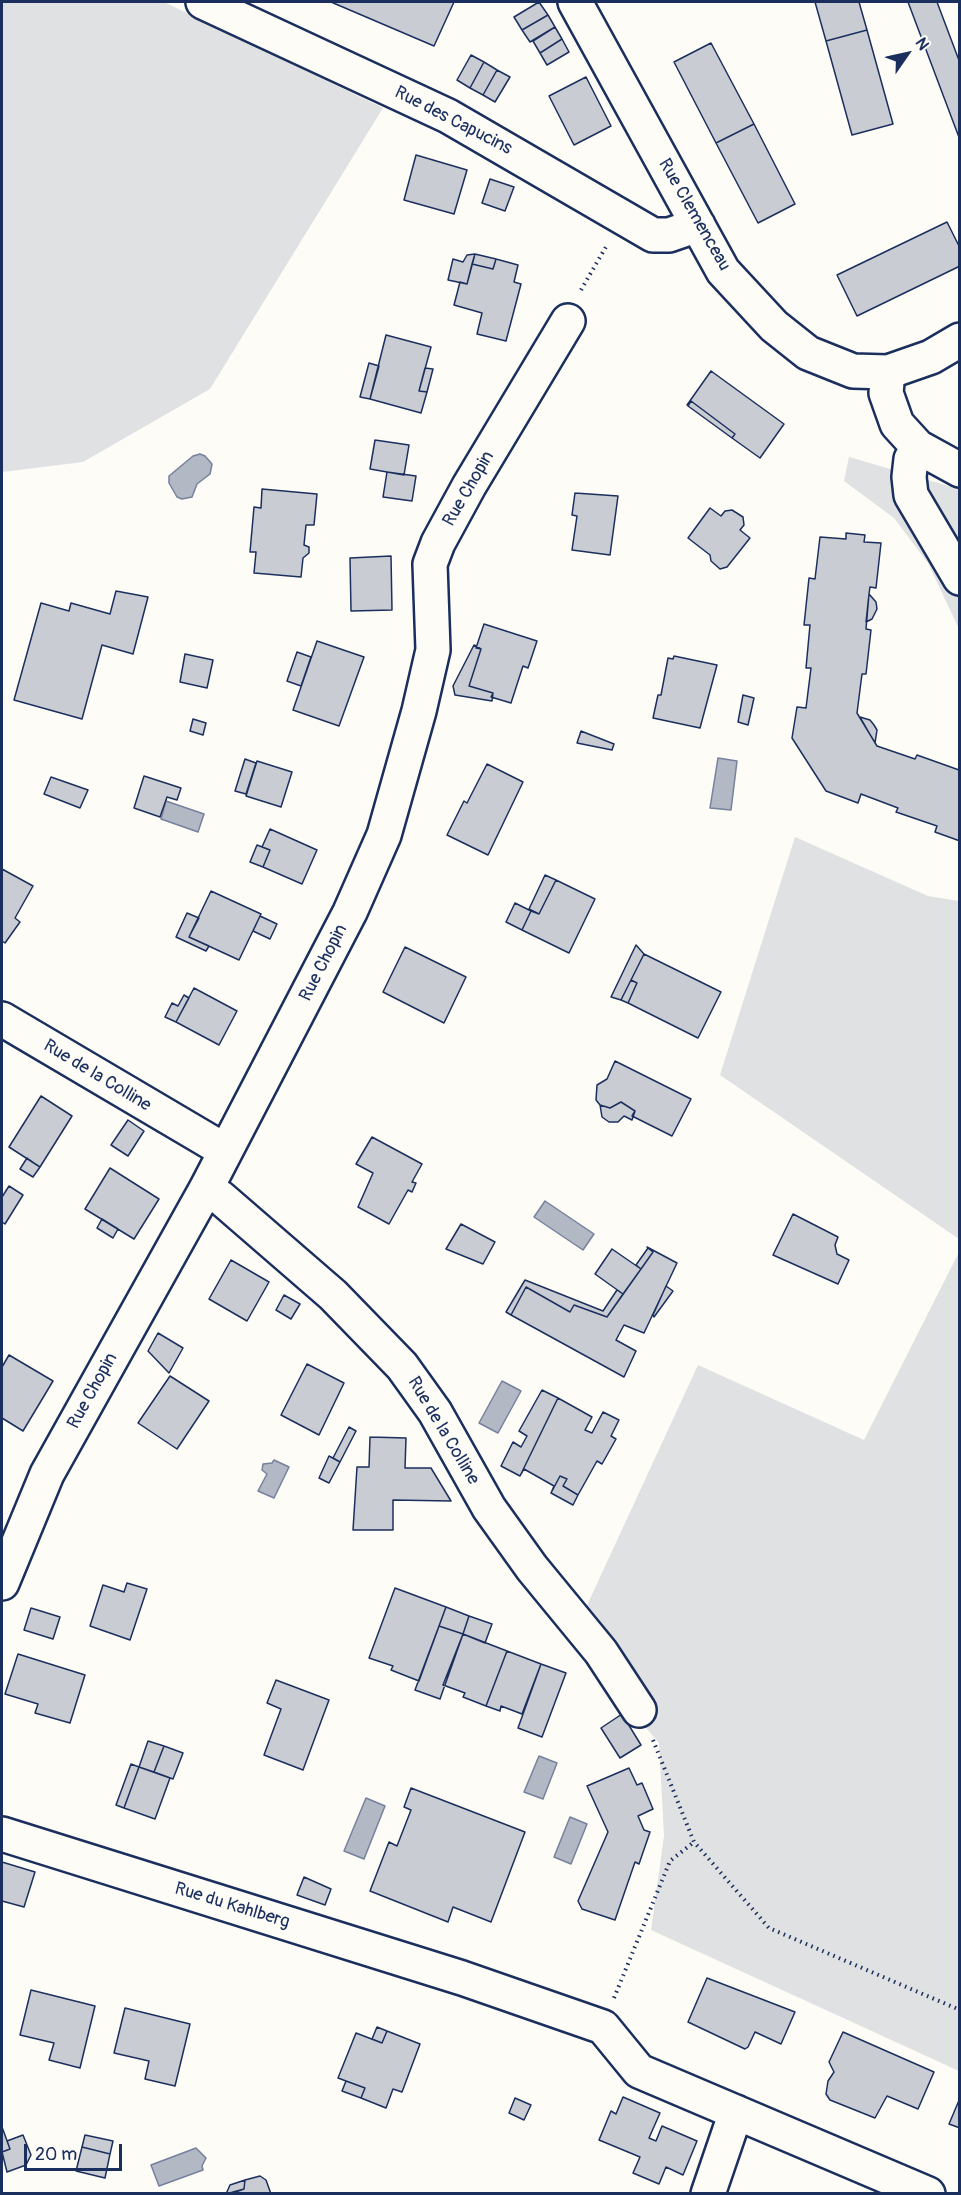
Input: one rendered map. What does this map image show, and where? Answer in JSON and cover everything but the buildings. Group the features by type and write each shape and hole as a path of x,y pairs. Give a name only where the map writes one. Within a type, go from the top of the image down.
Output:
{"street":[{"name":"Rue des Capucins","path":"203,2 448,116 653,235 669,235 698,225"},
{"name":"Rue Clemenceau","path":"575,2 723,271 774,326 808,353 853,371 888,372"},
{"name":"Rue Chopin","path":"2,1583 46,1474 206,1189 224,1150 350,912 384,835 419,711 433,650 430,564 438,543 574,307"},
{"path":"960,340 931,357 888,372 886,393 897,424 918,447 960,470"},
{"path":"918,447 911,459 909,477 911,495 960,578"},
{"name":"Rue de la Colline","path":"2,1019 224,1150"},
{"name":"Rue de la Colline","path":"206,1189 221,1198 333,1295 402,1366 435,1412 489,1508 532,1569 601,1652 639,1710"},
{"name":"Rue du Kahlberg","path":"2,1834 462,1978 603,2027"},
{"path":"603,2027 639,2071 928,2193"},
{"path":"708,2193 736,2112"}],"path":[{"path":"574,307 606,245"},
{"path":"639,1710 663,1762 694,1842 769,1928 960,2010"},
{"path":"603,2027 670,1861 694,1842"}],"shaded area":[{"path":"2,2 164,2 383,108 210,389 83,462 2,472"},
{"path":"200,454 212,464 210,474 197,484 192,497 182,499 177,497 169,483 169,476 193,456"},
{"path":"849,457 959,489 959,629 928,563 894,518 844,481"},
{"path":"718,758 737,761 731,810 710,808"},
{"path":"166,801 204,814 198,832 161,819"},
{"path":"795,837 928,896 959,901 959,1239 720,1075"},
{"path":"545,1201 594,1234 583,1250 534,1217"},
{"path":"959,1252 959,2071 651,1930 664,1836 659,1743 571,1640 698,1365 864,1440"},
{"path":"502,1381 521,1391 498,1433 479,1423"},
{"path":"274,1460 289,1467 274,1498 258,1491 267,1474 262,1470 263,1464 272,1463"},
{"path":"539,1756 557,1763 543,1799 524,1792"},
{"path":"366,1798 385,1806 364,1859 344,1851"},
{"path":"570,1817 587,1824 571,1864 554,1857"},
{"path":"196,2148 206,2158 202,2166 203,2170 159,2186 151,2165"}]}
